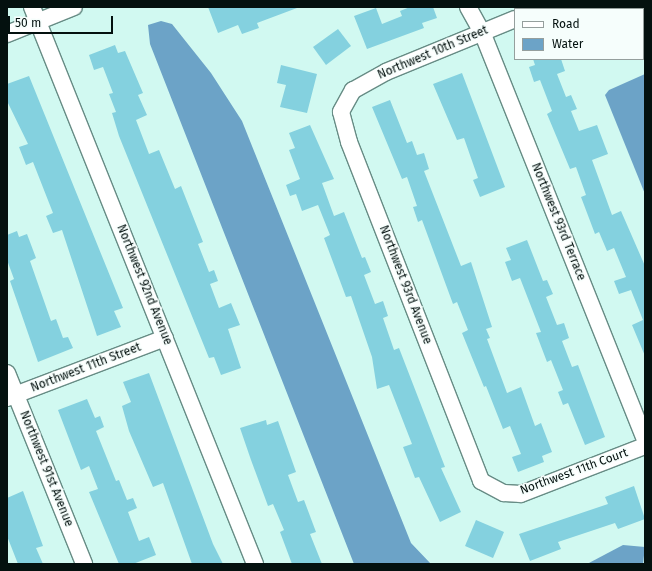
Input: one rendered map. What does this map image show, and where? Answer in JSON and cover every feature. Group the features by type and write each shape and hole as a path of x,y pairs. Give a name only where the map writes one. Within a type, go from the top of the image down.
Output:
{"street":[{"path":"7,34 34,14 74,7"},
{"name":"Northwest 93rd Terrace","path":"468,7 482,32 645,439"},
{"name":"Northwest 92nd Avenue","path":"34,14 255,564"},
{"name":"Northwest 10th Street","path":"353,90 386,72 514,19"},
{"name":"Northwest 93rd Avenue","path":"353,90 341,112 349,142 481,481"},
{"name":"Northwest 11th Street","path":"11,396 165,338"},
{"name":"Northwest 91st Avenue","path":"7,373 11,396 84,564"},
{"name":"Northwest 11th Court","path":"481,481 504,493 521,494 645,446"}],"water":[{"path":"161,21 172,24 211,73 242,121 411,543 431,564 354,564 150,44 148,25"},
{"path":"645,74 645,194 605,95 609,90"},
{"path":"623,545 645,547 643,564 587,564"}],"building":[{"path":"208,7 297,8 257,23 259,28 242,34 238,25 218,33"},
{"path":"410,7 433,7 437,18 422,23 424,28 367,49 354,16 376,8 382,24 402,16 400,11"},
{"path":"338,29 351,46 326,65 313,47"},
{"path":"115,45 118,53 125,51 143,93 138,95 147,115 136,120 149,154 159,150 175,189 181,186 203,242 198,244 209,272 214,270 218,281 210,284 219,308 231,303 240,325 228,329 241,368 221,375 214,357 209,358 119,136 112,113 116,112 109,94 113,93 103,67 94,70 89,55"},
{"path":"533,60 561,60 565,71 557,74 566,97 571,95 577,109 571,111 579,131 597,125 608,154 592,160 612,215 621,211 645,266 645,356 632,325 643,320 631,290 619,294 614,281 626,277 614,248 607,251 599,232 595,234 581,197 586,195 576,167 570,169 547,114 552,111 540,80 534,82 529,67 535,65"},
{"path":"281,65 317,74 307,113 280,107 286,85 277,83"},
{"path":"462,73 505,187 480,197 473,180 478,178 464,138 457,140 433,84"},
{"path":"29,76 123,308 114,311 121,327 97,336 62,230 53,233 46,216 53,213 33,162 26,165 19,147 28,144 7,101 7,84"},
{"path":"390,100 407,143 412,141 417,155 424,153 429,169 424,171 461,266 471,262 492,327 486,329 490,338 487,339 507,393 521,387 535,426 541,423 552,452 542,456 544,462 518,472 512,457 521,454 510,426 503,429 486,386 484,387 462,333 468,330 457,302 453,304 422,220 418,222 413,207 417,206 407,177 402,179 372,107"},
{"path":"310,125 334,179 322,183 334,216 344,212 362,258 365,257 371,272 364,275 375,304 383,301 388,316 383,318 394,350 399,348 445,467 441,468 461,512 440,522 419,477 415,478 403,447 412,444 389,385 377,389 372,357 351,296 346,297 324,238 330,235 318,205 302,211 296,194 290,196 286,185 300,179 289,150 295,148 289,133"},
{"path":"17,231 19,237 27,234 36,258 30,261 51,321 56,319 63,338 68,337 73,348 38,362 10,281 14,279 7,260 7,235"},
{"path":"527,240 543,281 547,280 553,294 546,297 557,325 564,323 569,338 562,341 572,367 578,365 605,437 585,445 568,403 563,405 558,392 563,390 551,360 547,362 536,333 541,332 520,278 512,281 505,262 511,260 506,248"},
{"path":"149,373 213,544 223,564 192,564 163,483 153,487 129,431 122,406 131,402 123,382"},
{"path":"87,399 95,418 100,416 104,427 96,431 116,481 119,480 127,500 133,498 137,508 128,512 139,541 149,537 156,555 133,564 119,564 89,492 98,489 89,466 81,470 58,410"},
{"path":"266,420 267,425 278,421 296,472 288,475 298,502 304,500 316,532 310,534 322,564 292,564 280,532 284,530 273,504 268,506 240,428"},
{"path":"634,486 645,519 618,529 615,523 558,542 561,549 530,561 519,534 608,504 605,497"},
{"path":"23,491 43,546 36,548 43,564 18,564 7,536 7,498"},
{"path":"476,520 504,532 493,558 465,546"}]}
